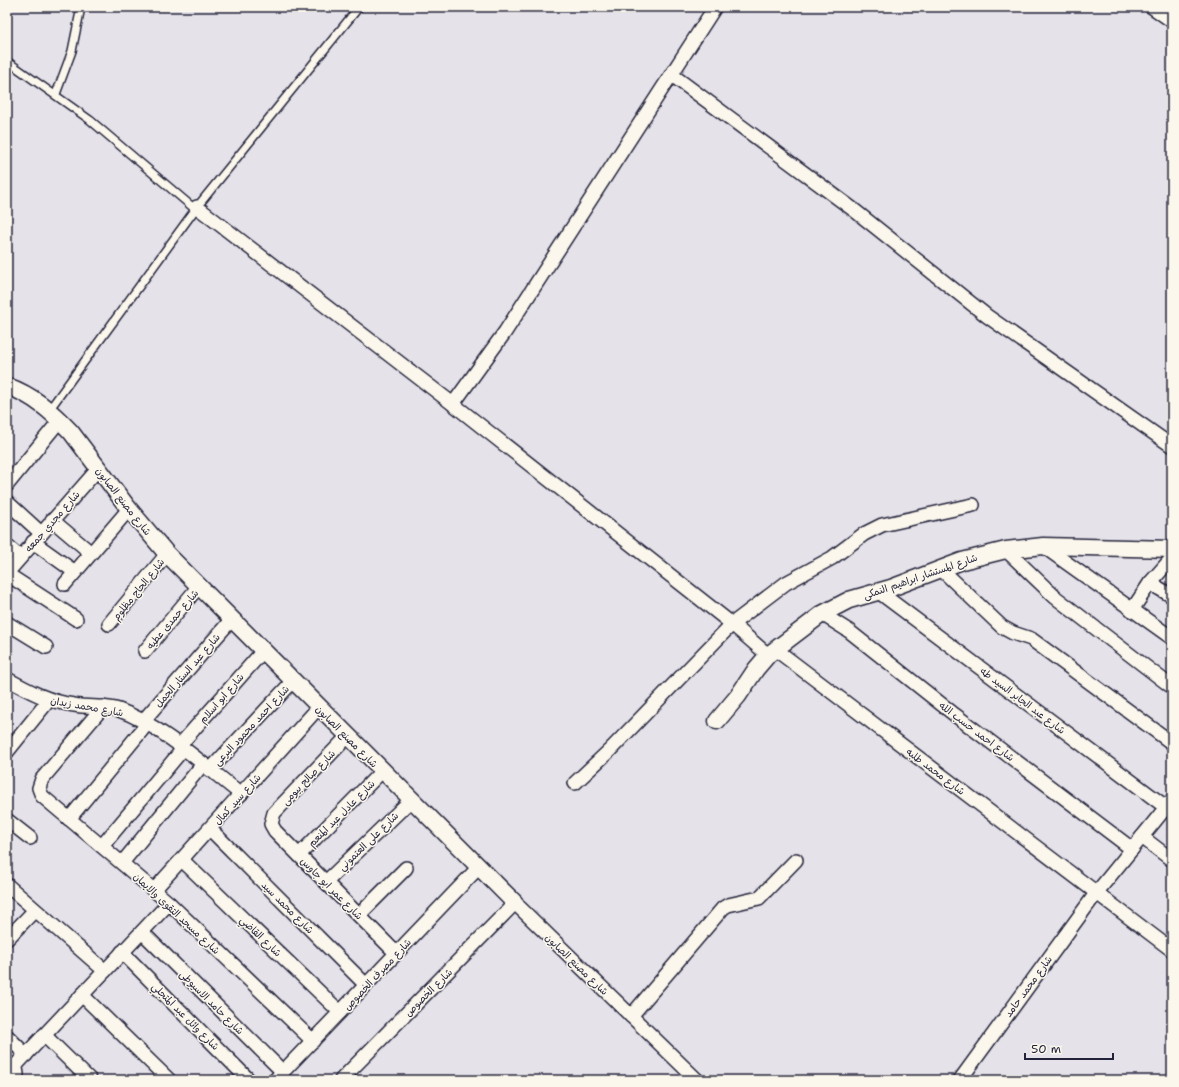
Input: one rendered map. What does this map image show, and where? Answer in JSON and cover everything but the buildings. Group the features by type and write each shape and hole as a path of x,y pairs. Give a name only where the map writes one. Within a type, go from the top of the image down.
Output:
{"street":[{"path":"453,404 504,332 715,7"},
{"path":"1155,8 1172,22"},
{"path":"672,75 854,210 987,316 1172,446"},
{"name":"شارع محمد طلبه","path":"196,208 453,404 756,644 772,652 1097,892 1172,950"},
{"name":"شارع مصنع الصابون","path":"7,386 28,396 54,415 167,554 411,800 697,1080"},
{"path":"7,485 54,415"},
{"name":"شارع مجدي جمعه","path":"7,574 37,537 98,469"},
{"path":"7,502 37,537 75,572"},
{"path":"575,783 735,626 786,583 832,558 854,541 875,528 890,522 973,505"},
{"path":"65,584 129,509"},
{"path":"52,520 91,553"},
{"path":"7,546 20,557"},
{"path":"1043,546 1172,638"},
{"name":"شارع المستشار ابراهيم النمكى","path":"717,721 735,700 756,669 772,652 822,614 849,600 879,592 962,561 1006,550 1043,546 1172,549"},
{"path":"1006,550 1055,598 1172,687"},
{"name":"شارع الحاج مظلوم","path":"109,624 167,554"},
{"path":"1132,610 1150,583 1172,558"},
{"path":"941,569 1002,627 1013,633 1031,639 1172,743"},
{"path":"7,574 76,619"},
{"path":"1150,583 1172,596"},
{"name":"شارع حمدى عطيه","path":"145,651 199,586"},
{"name":"شارع عبد الجابر السيد طه","path":"879,592 1169,804"},
{"name":"شارع احمد حسب الله","path":"822,614 849,631 955,715 1132,849"},
{"name":"شارع عبد الستار الجمل","path":"69,819 145,723 232,619"},
{"path":"7,623 46,647"},
{"name":"شارع ابو اسلام","path":"102,846 181,748 263,651"},
{"name":"شارع محمد زيدان","path":"7,679 49,700 76,706 103,707 124,712 145,723 181,748 241,794"},
{"name":"شارع احمد محمود البرعى","path":"122,863 206,767 293,681"},
{"path":"7,752 49,700"},
{"name":"شارع مسجد التقوى والايمان","path":"103,707 42,779 39,788 42,796 169,903 313,1042"},
{"name":"شارع سيد كمال","path":"154,890 319,707"},
{"name":"شارع صالح بيومى","path":"271,820 276,810 348,736"},
{"name":"شارع عادل عبد المنعم","path":"299,855 382,771"},
{"name":"شارع على العتموني","path":"326,882 411,800"},
{"name":"شارع محمد حامد","path":"960,1080 1097,892 1169,804"},
{"path":"7,820 30,838"},
{"name":"شارع عمر ابو جاوس","path":"271,820 273,828 396,953"},
{"name":"شارع محمد سيد","path":"210,829 366,985"},
{"path":"1142,837 1172,860"},
{"name":"شارع القاضي","path":"182,860 340,1012"},
{"path":"631,1016 723,908 728,905 759,898 766,893 796,860"},
{"path":"358,915 406,868"},
{"name":"شارع مصرف الخصوص","path":"279,1076 313,1042 396,953 483,871"},
{"path":"7,885 105,971"},
{"name":"شارع الخصوص","path":"341,1080 513,901"},
{"path":"17,1079 16,1066 169,903"},
{"path":"7,939 35,910"},
{"name":"شارع حامد الاسيوطى","path":"142,932 279,1076"},
{"name":"شارع وائل عبد المتجلي","path":"122,952 249,1080"},
{"path":"82,995 169,1080"},
{"path":"44,1035 90,1080"},
{"path":"7,1036 26,1055"}],"lane":[{"path":"56,94 72,51 81,7"},
{"path":"54,415 196,208 358,7"},
{"path":"7,61 56,94 90,120 196,208"}]}
